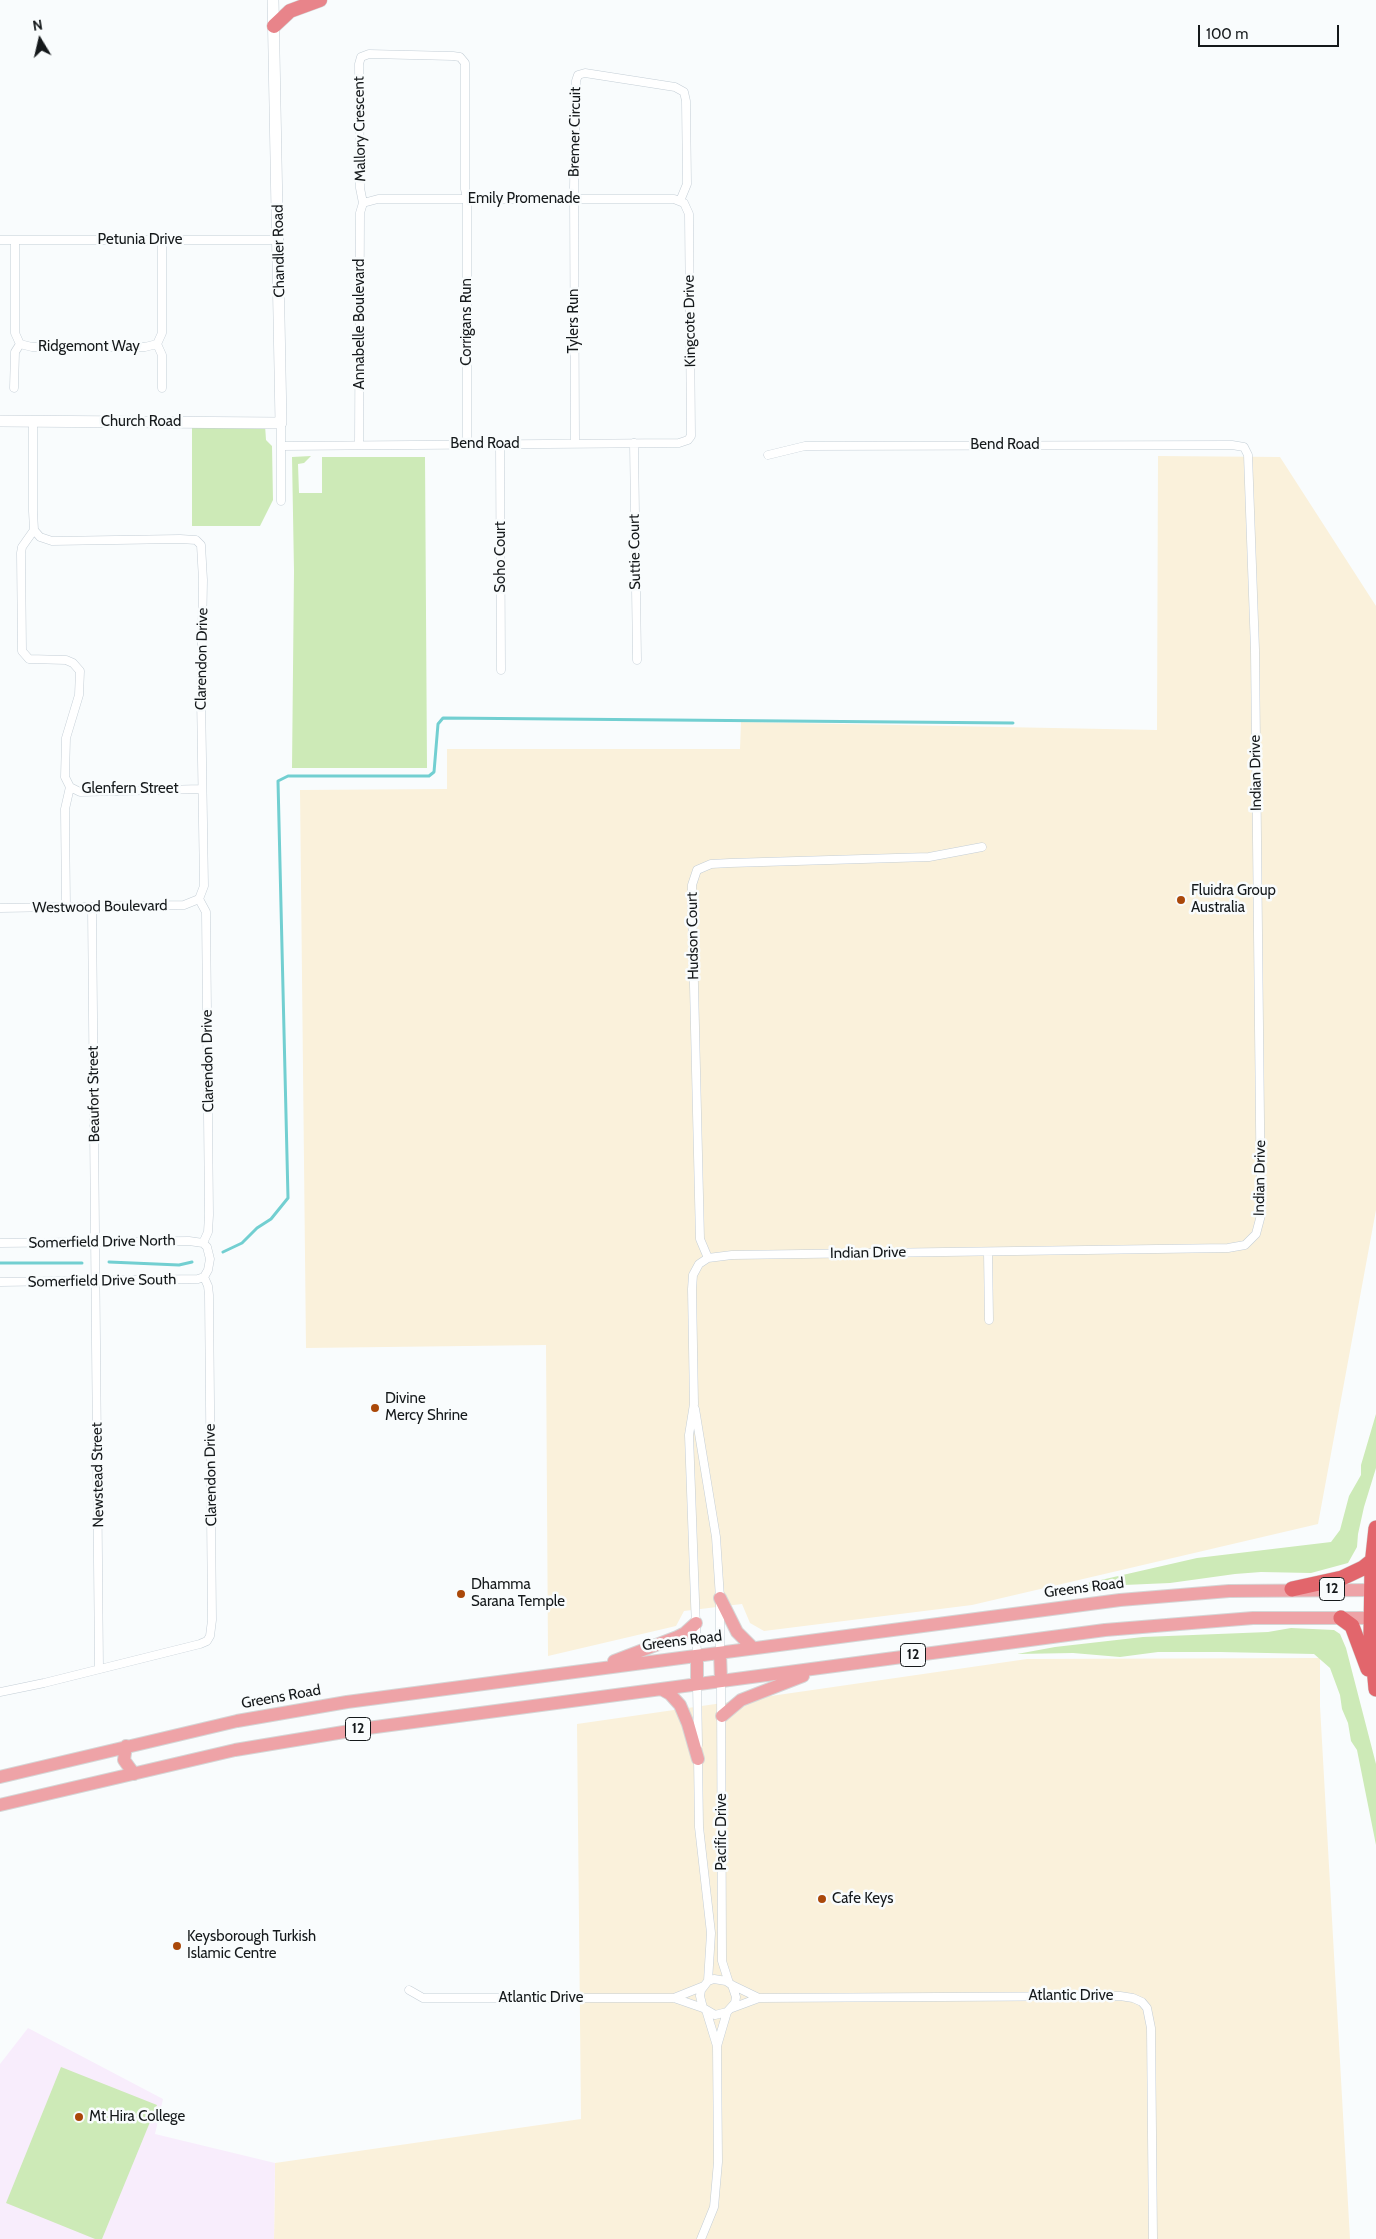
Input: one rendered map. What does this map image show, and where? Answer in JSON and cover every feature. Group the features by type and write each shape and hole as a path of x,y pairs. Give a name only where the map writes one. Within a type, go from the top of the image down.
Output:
{"highway":[{"path":"274,26 290,11 320,0"},
{"path":"1376,1528 1373,1560 1374,1618 1372,1661 1376,1689"},
{"path":"1292,1589 1342,1578 1363,1568 1373,1560"},
{"path":"1341,1618 1352,1626 1376,1696"}],"main road":[{"name":"Chandler Road","path":"273,0 281,423"},
{"name":"Church Road","path":"0,421 281,423"},
{"name":"Greens Road","path":"0,1777 126,1746 275,1713 593,1669 1120,1600 1229,1591 1292,1589 1374,1590"},
{"path":"720,1598 737,1632 753,1648"},
{"name":"12","path":"0,1805 235,1750 305,1737 1158,1624 1253,1618 1374,1618"},
{"path":"593,1669 677,1637 690,1630 696,1623"},
{"path":"720,1653 721,1681"},
{"path":"697,1656 697,1684"},
{"path":"722,1716 741,1700 794,1679 839,1665"},
{"path":"661,1689 670,1694 680,1706 688,1724 698,1759"},
{"path":"126,1746 124,1760 134,1774"}],"street":[{"name":"Mallory Crescent","path":"363,203 360,188 359,64 361,57 369,54 453,56 460,57 464,61 465,189 467,199"},
{"name":"Bremer Circuit","path":"574,199 576,81 578,75 585,73 675,87 684,92 686,101 687,184 682,202"},
{"name":"Emily Promenade","path":"363,203 378,199 674,199 682,202"},
{"name":"Corrigans Run","path":"467,199 467,445"},
{"name":"Tylers Run","path":"574,199 575,444"},
{"name":"Kingcote Drive","path":"682,202 688,214 691,436 688,440"},
{"name":"Annabelle Boulevard","path":"359,446 360,213 363,203"},
{"name":"Petunia Drive","path":"0,240 279,240"},
{"path":"14,388 15,352 20,344 15,333 15,240"},
{"path":"162,240 162,333 157,344 162,355 162,388"},
{"name":"Ridgemont Way","path":"20,344 32,347 145,347 157,344"},
{"path":"32,422 34,530"},
{"name":"Chandler Road","path":"281,423 282,501"},
{"name":"Bend Road","path":"281,446 678,443 688,440"},
{"name":"Suttie Court","path":"634,443 637,660"},
{"name":"Soho Court","path":"500,444 501,670"},
{"name":"Bend Road","path":"768,455 805,446 1232,445 1244,447"},
{"name":"Indian Drive","path":"708,1258 732,1255 1228,1248 1245,1245 1256,1234 1261,1215 1255,650 1248,455 1244,447"},
{"name":"Glenfern Street","path":"34,530 26,539 21,553 22,651 30,658 66,660 73,663 80,671 79,695 66,738 65,777 70,787 80,792 202,789"},
{"name":"Clarendon Drive","path":"0,1692 99,1670 200,1644 207,1641 212,1629 209,1295 204,1277 208,1270 210,1259 207,1247 204,1244 208,1232 209,1215 206,912 199,899 204,886 201,696 203,580 201,545 196,540 180,539 52,541 40,537 34,530"},
{"path":"66,908 65,808 70,787"},
{"name":"Hudson Court","path":"708,1258 700,1239 692,901 692,885 697,870 711,864 730,862 929,856 982,847"},
{"name":"Westwood Boulevard","path":"0,908 184,905 199,899"},
{"name":"Beaufort Street","path":"92,907 96,1281"},
{"name":"Somerfield Drive North","path":"0,1243 190,1241 204,1244"},
{"path":"988,1252 989,1320"},
{"path":"697,1656 690,1435 694,1404 692,1289 693,1275 700,1264 708,1258"},
{"name":"Somerfield Drive South","path":"0,1282 198,1279 204,1277"},
{"name":"Newstead Street","path":"96,1281 99,1670"},
{"path":"694,1404 716,1537 720,1598 720,1653"},
{"name":"Pacific Drive","path":"721,1681 722,1961 731,1984"},
{"name":"Pacific Drive","path":"697,1684 699,1827 711,1932 706,1984"},
{"path":"701,2239 714,2207 717,2191 717,2046 700,1996 706,1984 720,1979 731,1984 736,1997 717,2046"},
{"name":"Atlantic Drive","path":"674,1998 706,1984"},
{"name":"Atlantic Drive","path":"731,1984 759,1998"},
{"name":"Atlantic Drive","path":"409,1990 423,1998 674,1998 705,2009"},
{"name":"Atlantic Drive","path":"730,2010 759,1998 1120,1996 1142,2002 1147,2008 1152,2028 1153,2239"},
{"path":"705,2009 715,2015 730,2010"}],"shaded area":[{"path":"1158,456 1280,457 1376,606 1376,1210 1318,1524 972,1605 764,1631 750,1623 742,1604 684,1611 676,1626 548,1656 546,1345 306,1348 300,790 447,789 447,749 740,749 741,722 1157,730"},
{"path":"1320,1658 1320,1706 1350,2239 274,2239 275,2163 581,2119 577,1724 1027,1659"},
{"name":"Mt Hira College","path":"28,2028 163,2099 155,2134 275,2163 274,2239 0,2239 0,2064"}],"green space":[{"path":"192,424 265,425 266,440 272,446 273,500 260,526 192,526"},
{"path":"311,456 304,463 298,464 299,493 322,493 322,457 425,457 427,768 292,768 294,571 292,457"},
{"path":"1376,1414 1376,1468 1364,1507 1357,1547 1348,1563 1311,1573 1261,1572 1235,1574 1170,1583 1124,1585 1064,1594 1079,1585 1197,1558 1331,1542 1340,1530 1349,1496 1361,1475 1361,1465"},
{"path":"1291,1628 1334,1630 1340,1634 1346,1648 1376,1764 1376,1845 1357,1750 1351,1741 1340,1695 1330,1668 1314,1654 1158,1652 1120,1657 1073,1653 1017,1654 1055,1647 1143,1637 1268,1632"},
{"path":"61,2067 157,2105 102,2239 95,2239 6,2203"}],"waterway":[{"path":"223,1252 242,1243 257,1228 271,1219 288,1198 278,781 288,776 429,776 434,772 438,724 443,718 1013,723"},
{"path":"109,1262 179,1265 192,1262"},
{"path":"0,1263 82,1263"}],"place":[{"name":"Fluidra Group Australia","path":"1181,900"},
{"name":"Divine Mercy Shrine","path":"375,1408"},
{"name":"Dhamma Sarana Temple","path":"461,1594"},
{"name":"Cafe Keys","path":"822,1899"},
{"name":"Keysborough Turkish Islamic Centre","path":"177,1946"},
{"name":"Mt Hira College","path":"79,2117"}]}
